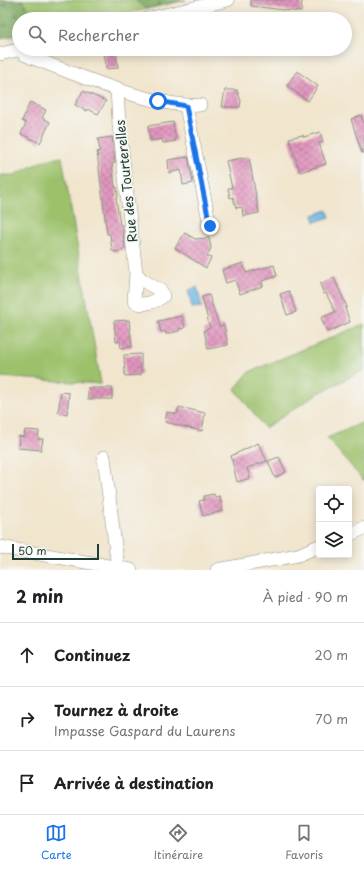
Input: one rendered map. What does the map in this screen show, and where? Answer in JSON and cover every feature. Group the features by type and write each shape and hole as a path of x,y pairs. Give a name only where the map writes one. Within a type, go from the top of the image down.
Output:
{"street":[{"path":"177,12 228,0"},
{"path":"0,54 12,51"},
{"path":"28,56 158,101 186,106 200,105"},
{"name":"Rue des Tourterelles","path":"117,88 119,125 136,273"},
{"path":"186,106 210,226"},
{"path":"0,547 124,569 104,458"},
{"path":"352,534 364,528"},
{"path":"217,570 298,555 316,547"}],"green space":[{"path":"0,0 22,0 31,12 12,12 12,36 0,38"},
{"path":"22,0 135,0 147,9 133,12 31,12"},
{"path":"135,0 186,0 147,9"},
{"path":"62,157 101,384 0,377 0,175 14,175 45,160"},
{"path":"364,324 364,370 317,394 265,428 235,389 249,372"},
{"path":"364,422 364,481 327,438"}],"water":[{"path":"327,210 330,217 315,222 313,215"},
{"path":"197,287 202,307 192,308 188,290"}],"building":[{"path":"251,0 302,0 301,12 251,6"},
{"path":"105,56 117,56 118,68 106,69"},
{"path":"297,71 318,86 308,101 287,86"},
{"path":"225,90 237,90 241,101 240,107 222,107"},
{"path":"83,91 106,101 98,114 88,109 87,111 75,105"},
{"path":"30,102 46,110 42,118 50,122 40,143 21,134 26,123 22,121"},
{"path":"361,115 364,123 364,153 362,153 351,119"},
{"path":"173,122 176,141 163,143 162,139 150,141 148,126"},
{"path":"320,132 323,142 319,143 326,164 300,172 289,138 303,135 304,137"},
{"path":"112,137 115,163 112,164 115,187 117,187 118,197 116,198 120,225 122,225 125,249 116,252 112,251 110,234 107,234 97,152 100,151 98,139"},
{"path":"188,157 193,183 183,185 181,170 169,173 168,160"},
{"path":"249,157 259,213 243,216 242,207 236,208 233,197 230,198 228,188 232,188 226,161"},
{"path":"185,233 195,239 209,238 211,248 207,256 211,258 206,268 175,248"},
{"path":"243,263 246,273 274,265 277,276 262,281 263,286 240,294 235,280 226,283 222,270"},
{"path":"334,278 347,307 345,308 350,322 327,332 321,318 335,312 320,284"},
{"path":"289,291 296,312 287,315 280,294"},
{"path":"209,295 219,326 224,325 228,345 208,349 204,330 210,328 202,297"},
{"path":"182,316 185,328 166,334 165,331 161,332 158,321"},
{"path":"129,320 132,347 121,348 120,341 116,342 114,321"},
{"path":"141,354 141,375 125,376 124,355"},
{"path":"88,388 112,388 112,399 88,399"},
{"path":"61,392 69,393 67,414 58,412"},
{"path":"179,407 205,413 202,431 165,422 167,412 177,414"},
{"path":"25,430 39,431 38,439 43,439 41,450 18,448 19,436 24,437"},
{"path":"258,443 267,461 247,468 250,478 237,482 231,456"},
{"path":"279,457 286,472 275,478 268,461"},
{"path":"214,494 215,497 220,496 223,511 203,516 199,501 204,500 204,496"}],"route":[{"path":"158,101 186,106 188,123 210,226"}]}
